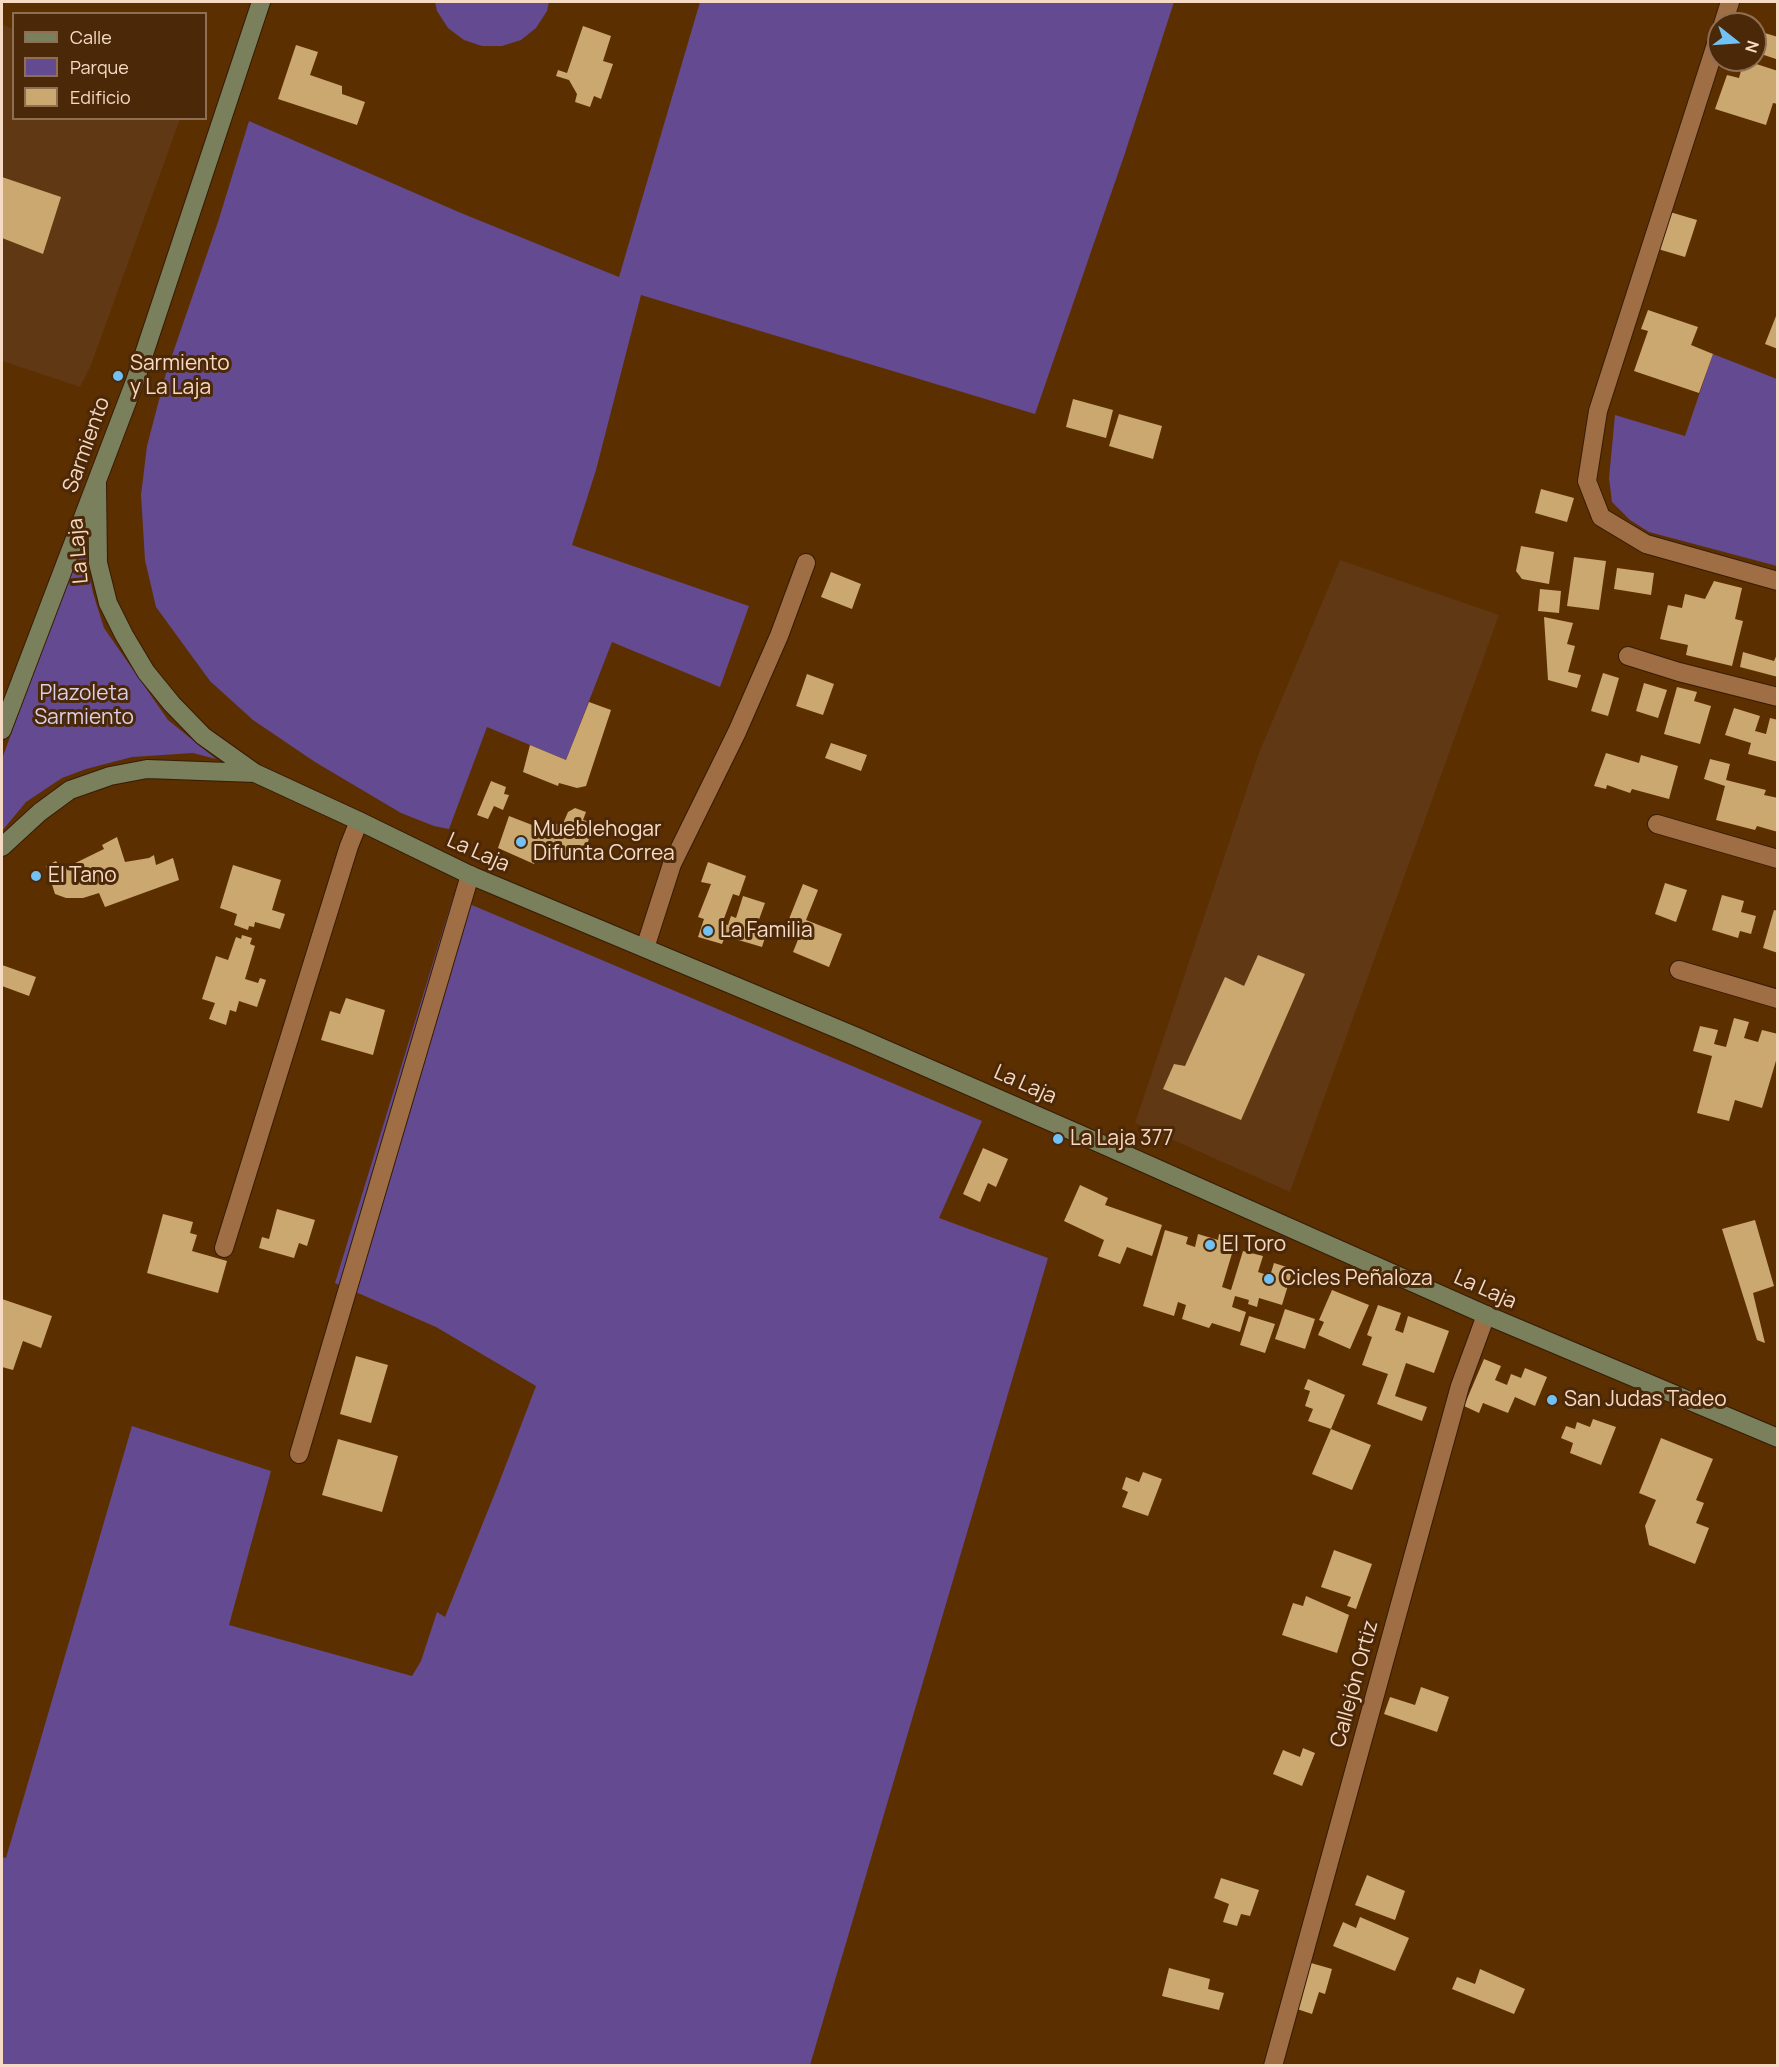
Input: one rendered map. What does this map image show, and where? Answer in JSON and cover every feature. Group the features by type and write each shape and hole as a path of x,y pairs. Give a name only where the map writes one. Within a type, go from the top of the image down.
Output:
{"main road":[{"name":"Sarmiento","path":"2,730 135,381 261,2"},
{"name":"La Laja","path":"97,483 98,562 108,603 124,635 146,672 172,704 203,736 255,773 359,820 470,875 1080,1134 1485,1315 1778,1438"},
{"name":"La Laja","path":"2,848 40,812 70,790 110,776 147,770 255,773"}],"street":[{"path":"1707,72 1598,411 1587,481 1602,517 1646,544 1778,581"},
{"path":"645,948 672,864 737,732 779,636 806,562"},
{"path":"1628,657 1778,697"},
{"path":"224,1248 345,857 359,820"},
{"path":"1657,824 1778,859"},
{"path":"299,1454 470,875"},
{"path":"1679,970 1778,999"},
{"name":"Callejón Ortiz","path":"1273,2066 1457,1397 1485,1315"}],"shaded area":[{"path":"2,24 12,29 12,120 180,120 91,365 80,387 2,361"},
{"path":"1340,560 1499,615 1290,1192 1135,1123 1259,753"}],"green space":[{"path":"435,2 549,2 547,11 536,28 521,40 502,46 482,46 464,40 448,28 437,11"},
{"path":"700,2 1174,2 1124,156 1035,414 641,295 596,470 572,545 749,606 720,687 612,642 566,760 487,727 449,829 434,826 401,813 315,762 253,720 210,681 156,607 145,560 141,495 147,446 166,373 218,222 249,121 461,213 619,277"},
{"path":"1713,354 1777,379 1777,566 1649,532 1630,520 1612,502 1609,478 1615,415 1685,436"},
{"name":"Plazoleta Sarmiento","path":"82,539 93,593 104,628 168,720 216,759 193,753 132,757 86,769 62,778 26,802 2,831 2,759"},
{"path":"453,897 982,1121 939,1218 1048,1258 810,2065 2,2065 2,1857 6,1858 132,1426 271,1471 229,1625 412,1676 421,1661 437,1612 445,1617 497,1488 536,1386 436,1327 335,1283"}],"building":[{"path":"583,26 611,36 603,61 613,64 601,99 594,96 590,107 575,102 577,94 569,80 556,76 558,70 567,73"},
{"path":"1767,34 1778,37 1776,59 1767,56"},
{"path":"296,45 318,52 310,75 342,86 342,94 365,102 357,125 278,99"},
{"path":"1767,67 1778,71 1778,104 1773,103 1766,125 1715,109 1727,75 1739,78 1741,72 1767,72"},
{"path":"2,177 61,197 43,254 2,238"},
{"path":"1670,212 1697,220 1685,257 1658,249"},
{"path":"1648,310 1698,327 1691,345 1713,354 1699,393 1634,371 1648,331 1641,329"},
{"path":"1778,311 1778,349 1765,344"},
{"path":"1073,399 1113,410 1106,438 1066,427"},
{"path":"1119,414 1162,426 1153,459 1109,446"},
{"path":"1541,489 1574,498 1567,522 1535,513"},
{"path":"1521,546 1554,552 1549,584 1522,579 1516,571"},
{"path":"1574,557 1606,561 1599,610 1567,606"},
{"path":"1617,568 1654,573 1651,595 1614,589"},
{"path":"831,572 861,584 852,609 821,597"},
{"path":"1714,581 1742,588 1735,619 1743,621 1732,666 1686,655 1688,645 1660,639 1668,605 1682,608 1685,594 1705,599"},
{"path":"1540,589 1561,591 1559,613 1538,611"},
{"path":"1544,617 1573,623 1567,644 1575,646 1568,672 1581,675 1577,688 1548,680"},
{"path":"1743,652 1774,661 1778,652 1778,677 1740,667"},
{"path":"1603,673 1619,678 1608,716 1591,711"},
{"path":"807,674 834,684 823,715 796,706"},
{"path":"1644,683 1667,690 1658,718 1636,711"},
{"path":"1677,687 1697,692 1694,701 1711,706 1700,744 1664,734"},
{"path":"589,702 611,710 586,786 577,788 559,783 558,786 523,772 530,745 566,760"},
{"path":"1734,708 1760,716 1755,731 1766,734 1770,718 1778,720 1778,762 1748,754 1751,743 1725,735"},
{"path":"831,743 867,755 861,771 825,758"},
{"path":"1606,753 1639,763 1641,755 1678,766 1669,799 1632,789 1630,793 1607,785 1606,789 1594,786"},
{"path":"1710,759 1730,764 1726,780 1766,790 1764,795 1778,798 1778,832 1757,826 1755,830 1716,820 1725,786 1704,779"},
{"path":"491,781 506,787 504,794 509,795 503,810 494,806 488,819 477,815"},
{"path":"575,808 586,812 583,820 594,823 586,848 576,845 571,860 558,855 557,851 540,845 534,864 498,848 509,816 545,830 548,820 562,826 568,812"},
{"path":"117,837 125,862 154,855 156,865 173,858 179,880 105,907 99,893 83,898 66,898 55,894 46,866 56,861 61,870 104,849 102,845"},
{"path":"708,862 746,876 739,896 733,894 722,924 728,925 731,916 736,918 743,896 765,903 757,925 768,928 762,947 725,936 722,944 698,937 704,919 698,917 711,884 701,882"},
{"path":"233,865 281,880 272,910 285,914 280,929 255,922 254,927 249,926 248,930 234,925 237,914 220,908"},
{"path":"1665,883 1687,890 1676,922 1655,914"},
{"path":"803,884 818,890 806,920 842,934 829,967 793,952 804,925 789,919"},
{"path":"1722,895 1744,901 1741,912 1756,916 1751,934 1740,931 1738,938 1712,930"},
{"path":"1774,910 1778,911 1778,953 1763,948"},
{"path":"242,935 252,938 250,944 255,946 245,979 258,983 260,978 266,980 257,1007 239,1001 236,1012 230,1010 226,1025 209,1019 215,1003 202,999 216,956 228,960 236,937 241,939"},
{"path":"1258,955 1305,974 1241,1120 1163,1089 1174,1064 1185,1066 1225,977 1244,986"},
{"path":"2,965 36,977 29,996 2,986"},
{"path":"346,998 385,1010 373,1055 321,1040 330,1011 340,1014"},
{"path":"1734,1018 1749,1022 1744,1038 1758,1042 1762,1030 1778,1034 1778,1054 1762,1108 1735,1100 1729,1121 1697,1113 1712,1056 1693,1051 1700,1026 1718,1030 1714,1044 1726,1047"},
{"path":"983,1148 1008,1159 996,1187 988,1183 980,1202 963,1194"},
{"path":"1080,1185 1108,1198 1105,1205 1162,1225 1152,1256 1127,1247 1120,1264 1098,1256 1104,1240 1064,1221"},
{"path":"277,1209 315,1220 307,1246 299,1243 294,1258 259,1248 262,1237 269,1239"},
{"path":"163,1214 193,1222 190,1233 197,1235 192,1251 227,1261 218,1293 147,1273"},
{"path":"1755,1220 1774,1286 1753,1293 1765,1343 1757,1340 1722,1229"},
{"path":"1165,1230 1188,1237 1186,1244 1195,1247 1198,1234 1218,1240 1219,1234 1236,1240 1222,1287 1231,1290 1243,1251 1263,1256 1258,1272 1270,1276 1274,1263 1293,1269 1282,1305 1259,1298 1257,1307 1248,1304 1249,1300 1235,1296 1232,1307 1246,1312 1240,1332 1212,1323 1209,1328 1182,1319 1186,1305 1178,1302 1174,1316 1143,1306"},
{"path":"1332,1290 1369,1305 1350,1349 1318,1335 1324,1322 1319,1320"},
{"path":"2,1299 52,1316 41,1348 23,1341 13,1370 2,1367"},
{"path":"1378,1305 1401,1313 1395,1330 1403,1333 1408,1316 1449,1331 1434,1373 1406,1363 1395,1396 1427,1407 1422,1421 1377,1404 1388,1374 1362,1365 1372,1337 1367,1335"},
{"path":"1285,1309 1315,1319 1305,1349 1275,1339"},
{"path":"1249,1316 1275,1324 1265,1353 1240,1345"},
{"path":"356,1356 388,1365 371,1423 340,1414"},
{"path":"1484,1359 1501,1366 1495,1380 1507,1385 1511,1374 1521,1378 1525,1368 1547,1377 1535,1406 1515,1397 1508,1413 1483,1403 1479,1413 1464,1406"},
{"path":"1308,1379 1345,1395 1331,1429 1308,1421 1313,1409 1305,1406 1310,1391 1304,1389"},
{"path":"1593,1419 1616,1427 1601,1465 1570,1453 1573,1443 1561,1438 1566,1426 1575,1429 1577,1422 1590,1427"},
{"path":"1331,1429 1371,1445 1352,1490 1312,1474"},
{"path":"1661,1438 1713,1459 1696,1500 1704,1503 1696,1523 1709,1528 1695,1564 1649,1545 1645,1526 1656,1500 1639,1493"},
{"path":"338,1439 398,1456 382,1512 322,1495"},
{"path":"1143,1472 1162,1479 1148,1516 1122,1507 1128,1492 1122,1489 1126,1477 1139,1482"},
{"path":"1334,1550 1372,1564 1356,1609 1347,1606 1351,1597 1321,1587"},
{"path":"1306,1596 1349,1615 1337,1653 1282,1635 1293,1603 1303,1606"},
{"path":"1421,1687 1449,1697 1437,1732 1384,1714 1390,1697 1415,1705"},
{"path":"1303,1748 1315,1753 1302,1786 1273,1774 1283,1750 1300,1757"},
{"path":"1367,1875 1405,1891 1395,1920 1355,1905"},
{"path":"1221,1878 1259,1890 1250,1916 1241,1914 1237,1926 1223,1922 1229,1904 1214,1898"},
{"path":"1360,1917 1409,1938 1395,1971 1333,1946 1343,1922 1356,1928"},
{"path":"1311,1963 1332,1969 1325,1994 1319,1992 1312,2014 1297,2009"},
{"path":"1169,1968 1210,1979 1208,1989 1224,1993 1219,2010 1162,1996"},
{"path":"1480,1969 1525,1989 1514,2014 1452,1989 1457,1977 1475,1984"}],"place":[{"name":"Sarmiento y La Laja","path":"118,376"},
{"name":"Mueblehogar Difunta Correa","path":"521,842"},
{"name":"El Tano","path":"36,876"},
{"name":"La Familia","path":"708,931"},
{"name":"La Laja 377","path":"1058,1139"},
{"name":"El Toro","path":"1210,1245"},
{"name":"Cicles Peñaloza","path":"1269,1279"},
{"name":"San Judas Tadeo","path":"1552,1400"}]}
